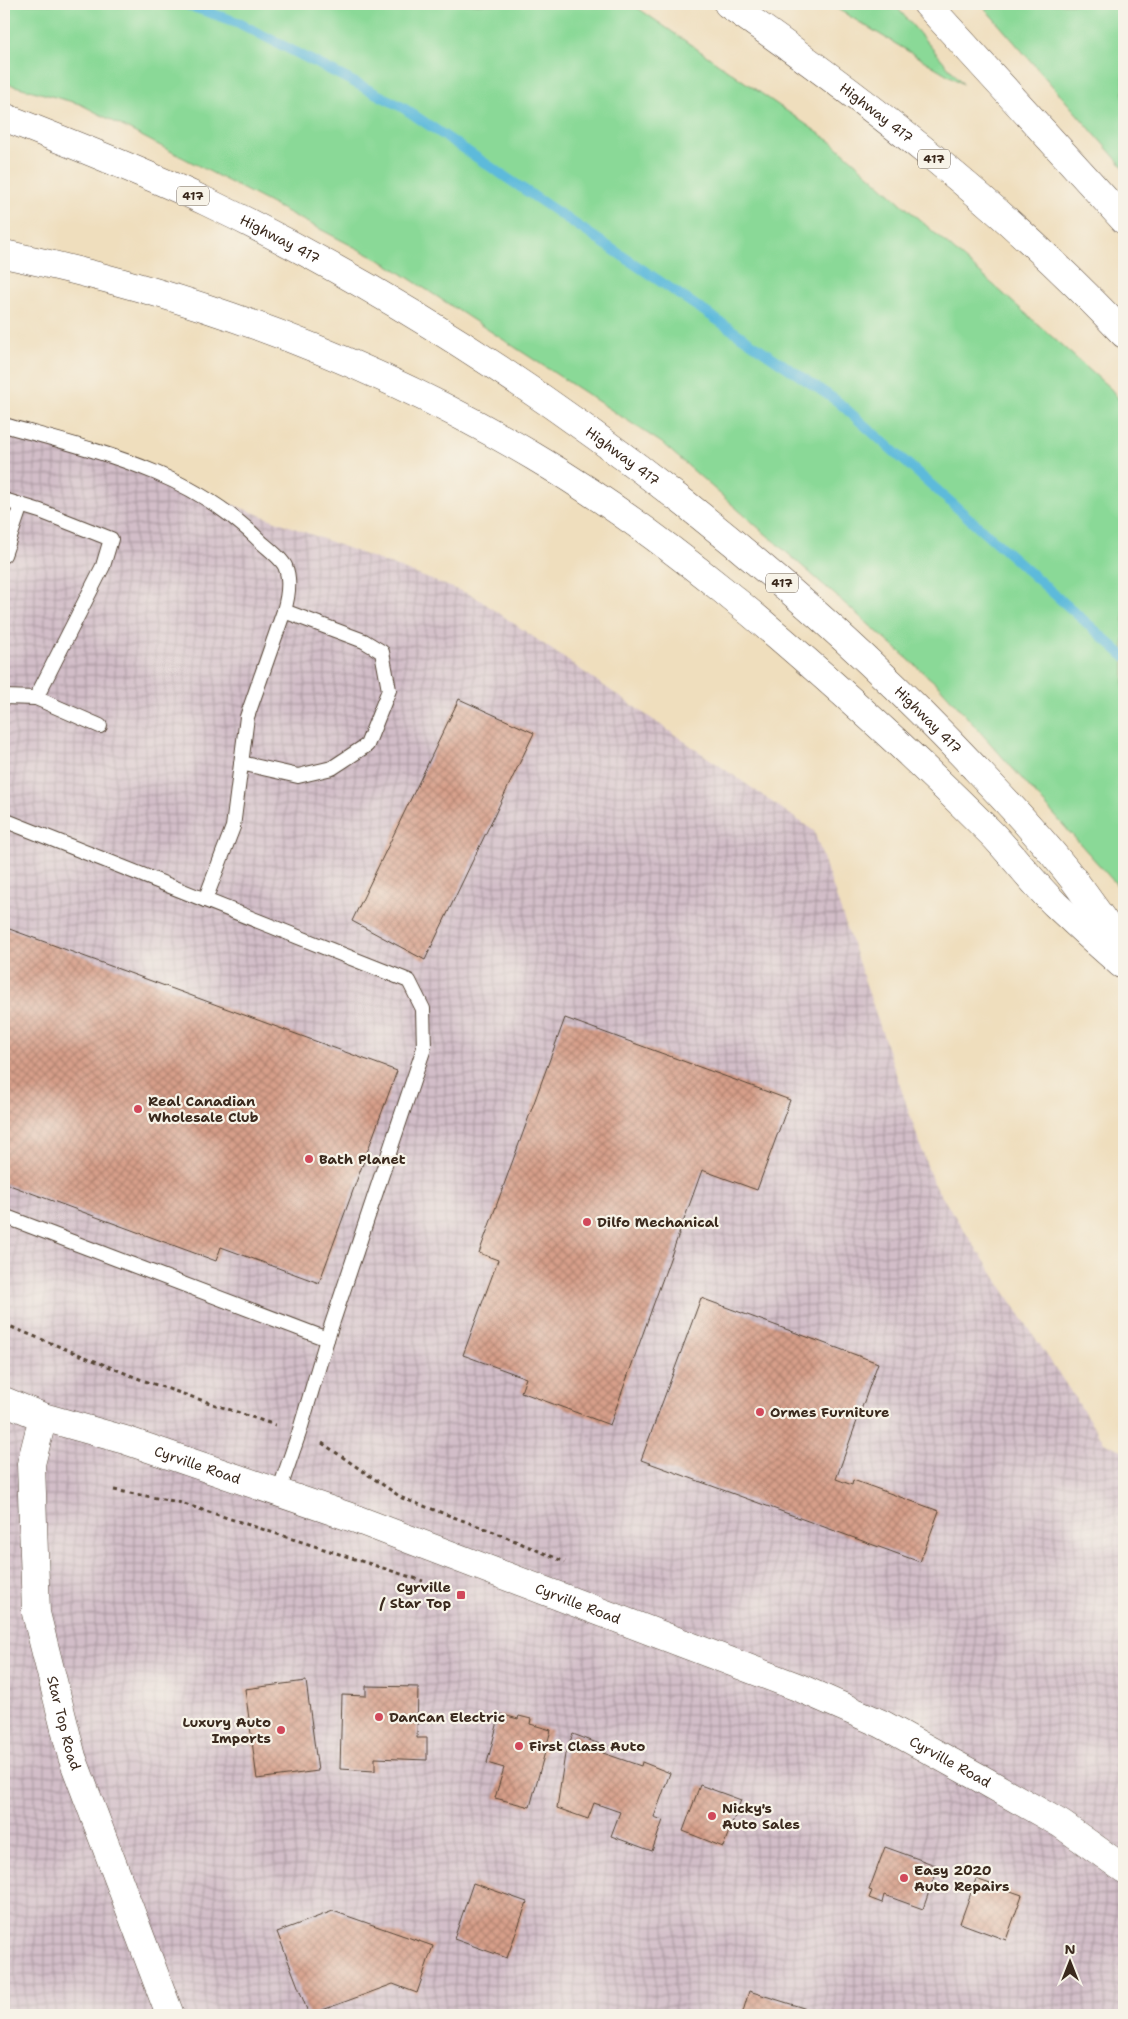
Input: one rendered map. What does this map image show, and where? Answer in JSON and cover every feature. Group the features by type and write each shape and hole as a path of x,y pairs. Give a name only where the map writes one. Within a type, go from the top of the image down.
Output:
{"main road":[{"name":"Highway 417","path":"728,4 853,94 936,160 1032,242 1124,334"},
{"path":"928,4 1124,220"},
{"name":"Highway 417","path":"4,117 101,155 207,202 366,287 464,344 638,467 741,548 811,608 940,730 1001,796 1072,878 1124,949"},
{"path":"4,254 71,268 151,291 233,317 320,350 403,385 534,457 664,544 816,671 900,746 993,835 1054,903 1124,968"},
{"name":"Cyrville Road","path":"4,1401 43,1417 125,1440 279,1491 576,1601 827,1699 882,1724 1061,1824 1124,1868"},
{"name":"Star Top Road","path":"43,1417 31,1464 36,1614 72,1757 170,2015"}],"lane":[{"path":"4,425 108,453 170,477 245,526 285,566 289,593 247,717 233,826 205,900"},
{"path":"4,500 111,539 103,566 36,698"},
{"path":"4,555 21,505"},
{"path":"241,763 298,776 332,768 367,745 389,690 382,652 364,641 284,611"},
{"path":"4,697 36,698 100,726"},
{"path":"4,820 409,981 423,1009 424,1048 326,1340 299,1433 279,1491"},
{"path":"4,1216 326,1340"}],"path":[{"path":"114,1490 178,1502 428,1583"}],"shaded area":[{"path":"4,418 474,596 814,831 933,1183 1104,1442 1124,1451 1124,2015 4,2015"}],"green space":[{"path":"4,4 632,4 833,143 1111,389 1124,406 1124,893 940,687 662,443 387,264 80,104 4,83"},
{"path":"829,4 894,4 963,84"},
{"path":"981,4 1124,4 1124,168"}],"building":[{"path":"459,699 534,733 425,960 352,921"},
{"name":"Real Canadian Wholesale Club","path":"4,927 397,1071 319,1283 221,1247 216,1261 4,1183"},
{"name":"Dilfo Mechanical","path":"565,1018 790,1100 757,1190 702,1170 610,1425 521,1392 526,1378 463,1355 498,1260 479,1253"},
{"name":"Ormes Furniture","path":"701,1298 878,1363 836,1479 852,1485 853,1480 939,1511 920,1562 641,1460"},
{"name":"Luxury Auto Imports","path":"306,1681 318,1771 257,1779 245,1689"},
{"name":"DanCan Electric","path":"366,1686 418,1687 417,1738 427,1738 427,1760 375,1758 375,1771 340,1769 342,1695 366,1696"},
{"name":"First Class Auto","path":"500,1714 518,1719 519,1716 531,1719 530,1724 551,1730 530,1807 495,1798 504,1768 487,1763"},
{"path":"573,1734 605,1746 603,1753 641,1766 642,1762 670,1773 654,1817 663,1820 652,1851 611,1836 620,1812 594,1803 588,1819 557,1808 565,1754"},
{"name":"Nicky's Auto Sales","path":"700,1785 741,1800 723,1847 683,1831"},
{"name":"Easy 2020 Auto Repairs","path":"885,1847 938,1866 923,1909 884,1895 882,1903 869,1898 872,1891 869,1890"},
{"path":"976,1879 1022,1895 1006,1940 960,1923"},
{"path":"473,1883 527,1902 507,1958 454,1939"},
{"path":"333,1911 433,1946 417,1993 393,1984 309,2015 277,1932"},
{"path":"749,1991 826,2015 742,2015"}],"waterway":[{"path":"184,4 237,22 402,107 837,401 1124,656"}],"place":[{"name":"Real Canadian Wholesale Club","path":"138,1109"},
{"name":"Bath Planet","path":"309,1159"},
{"name":"Dilfo Mechanical","path":"587,1222"},
{"name":"Ormes Furniture","path":"760,1412"},
{"name":"Cyrville / Star Top","path":"461,1595"},
{"name":"DanCan Electric","path":"379,1717"},
{"name":"Luxury Auto Imports","path":"281,1730"},
{"name":"First Class Auto","path":"519,1746"},
{"name":"Nicky's Auto Sales","path":"712,1816"},
{"name":"Easy 2020 Auto Repairs","path":"904,1878"}]}
